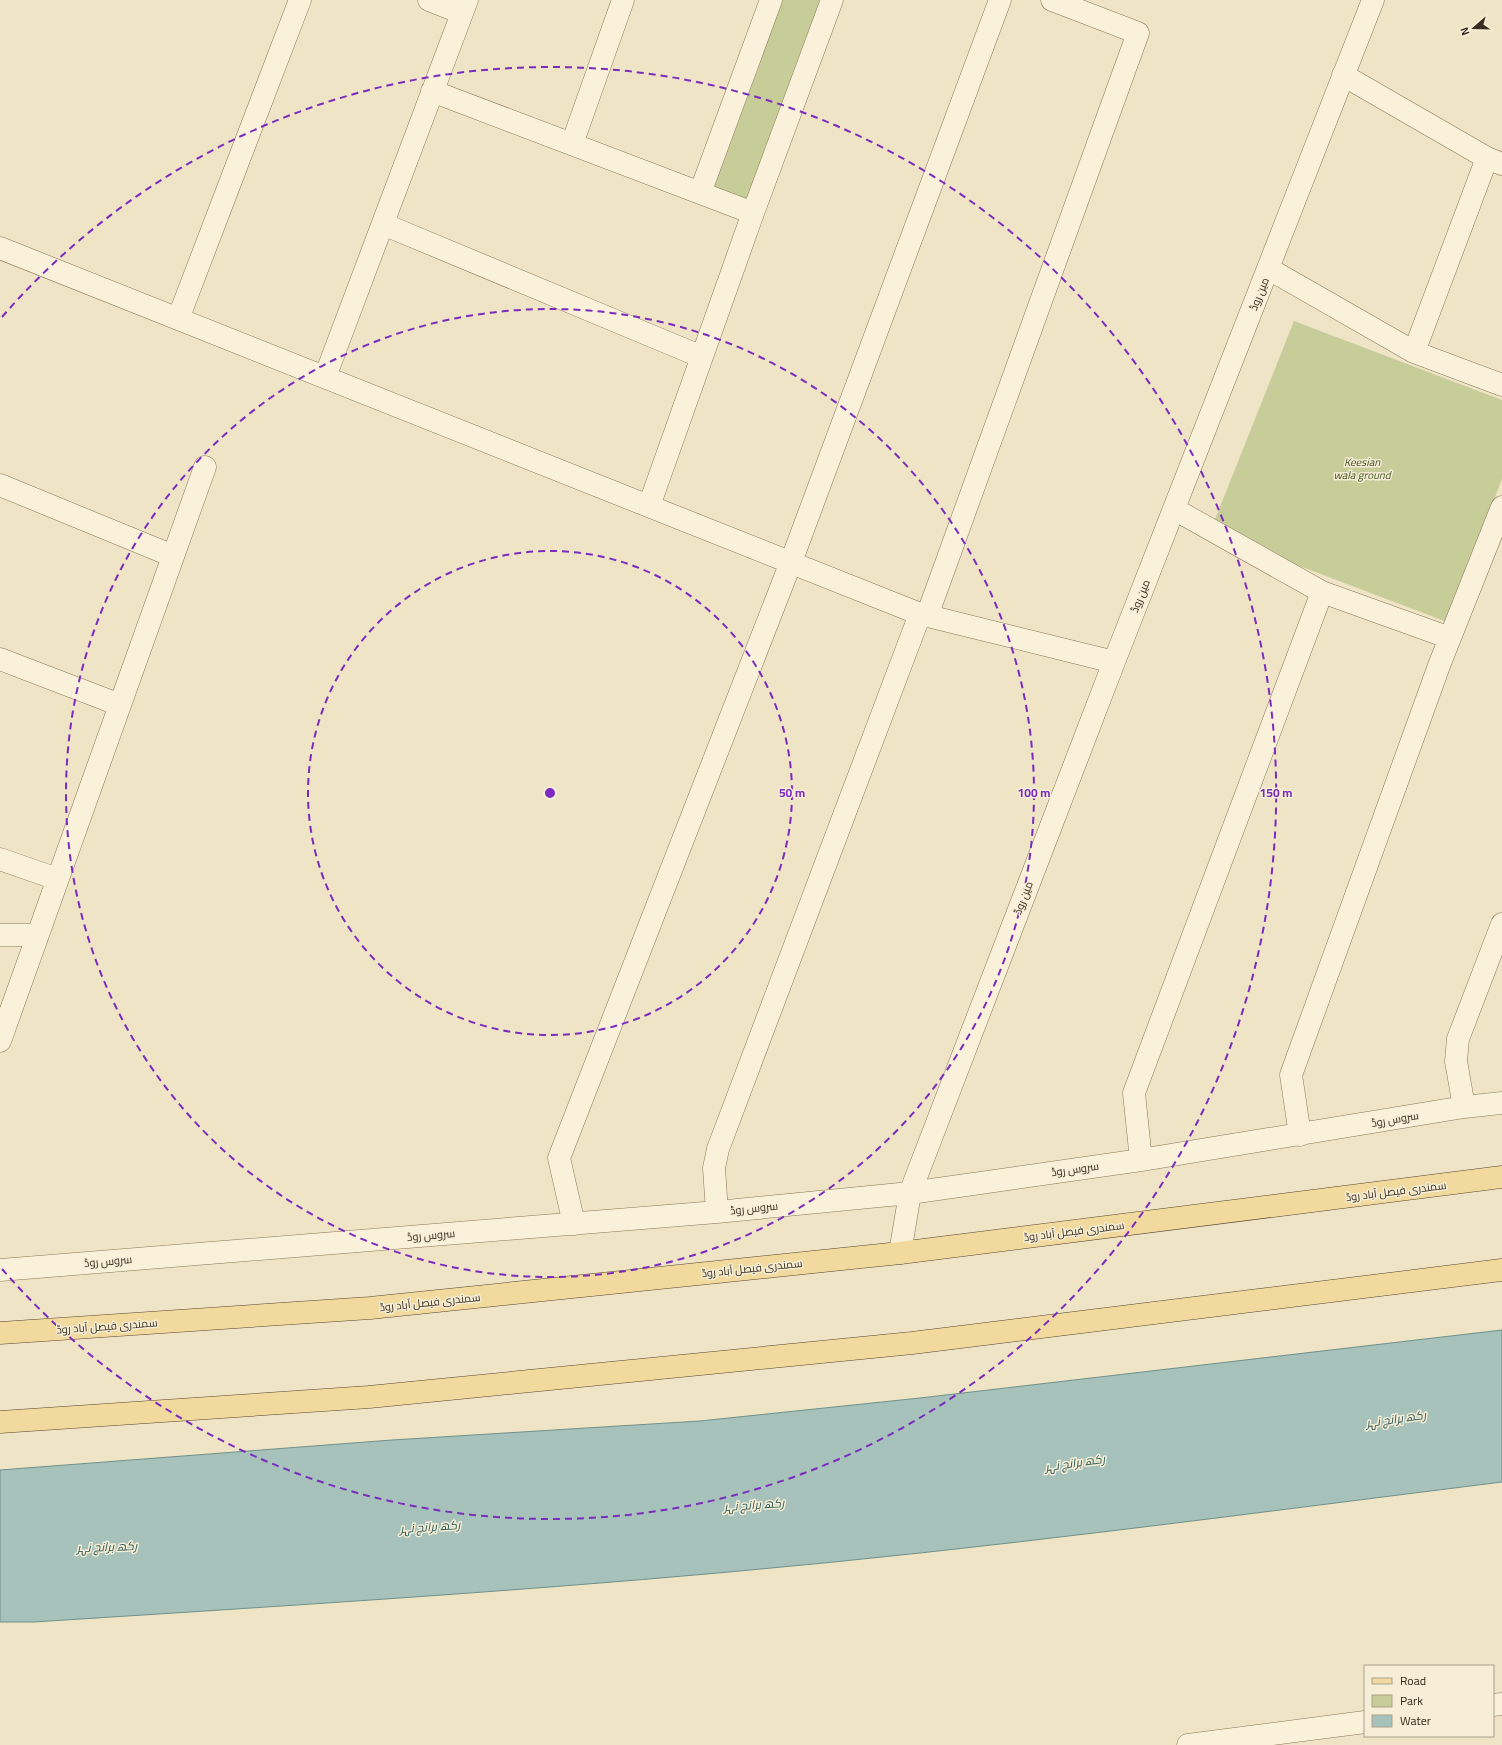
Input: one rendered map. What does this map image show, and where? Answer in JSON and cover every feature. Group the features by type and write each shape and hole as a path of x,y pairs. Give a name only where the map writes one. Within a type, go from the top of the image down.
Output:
{"main road":[{"name":"سمندری فیصل آباد روڈ","path":"0,1333 370,1308 900,1253 1502,1177"},
{"path":"0,1422 369,1397 873,1347 1502,1270"}],"street":[{"path":"178,319 300,0"},
{"path":"325,377 464,7 429,0"},
{"path":"572,144 623,0"},
{"path":"700,193 771,0"},
{"path":"649,506 753,213 832,0"},
{"path":"574,1224 559,1158 791,562 1000,0"},
{"path":"717,1212 714,1168 718,1149 923,615 1138,33 1052,0"},
{"name":"مین روڈ","path":"900,1253 910,1193 1114,662 1373,0"},
{"path":"1343,75 1495,161 1414,352"},
{"path":"432,91 753,213"},
{"path":"383,224 702,357"},
{"path":"0,248 923,615 1114,662"},
{"path":"1269,269 1414,352 1502,385"},
{"path":"0,1041 206,467"},
{"path":"0,485 173,556"},
{"path":"1300,1135 1291,1075 1450,638 1502,507"},
{"path":"1174,509 1322,592 1450,638"},
{"path":"1141,1160 1134,1093 1322,592"},
{"path":"0,659 120,705"},
{"path":"0,859 57,879"},
{"path":"1464,1107 1456,1061 1458,1039 1502,924"},
{"path":"0,935 38,935"},
{"name":"سروس روڈ","path":"0,1270 717,1212 910,1193 1141,1160 1464,1107 1502,1103"},
{"path":"1188,1745 1364,1722"}],"green space":[{"path":"781,0 826,0 750,205 711,187"},
{"name":"Keesian wala ground","path":"1294,321 1502,400 1502,479 1447,622 1210,532"}],"water":[{"name":"رکھ برانچ نہر","path":"1502,1330 1502,1482 1019,1542 826,1563 556,1587 34,1622 0,1622 0,1470 392,1440 700,1421 920,1398"}]}
